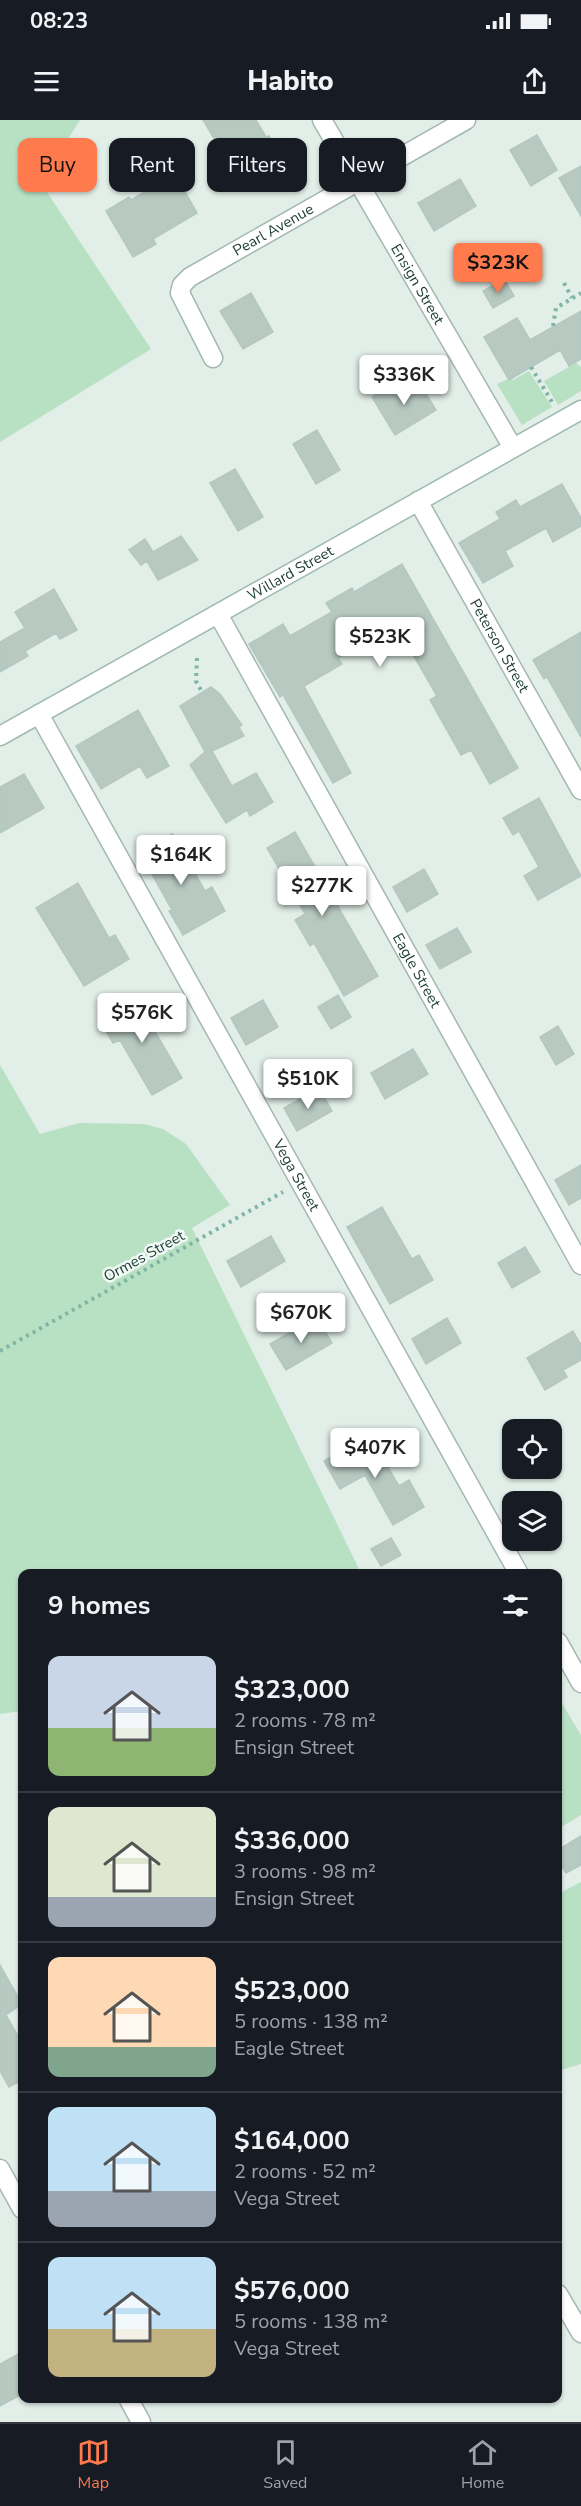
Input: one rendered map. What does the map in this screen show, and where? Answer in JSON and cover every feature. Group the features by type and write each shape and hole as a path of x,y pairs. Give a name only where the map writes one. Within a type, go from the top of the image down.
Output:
{"street":[{"name":"Ensign Street","path":"322,120 332,138"},
{"name":"Pearl Avenue","path":"406,154 466,120"},
{"name":"Pearl Avenue","path":"213,358 180,293 182,285 190,277 339,192"},
{"name":"Ensign Street","path":"363,192 513,448"},
{"name":"Willard Street","path":"0,736 581,410"},
{"name":"Peterson Street","path":"418,501 581,790"},
{"name":"Eagle Street","path":"218,614 581,1265"},
{"name":"Vega Street","path":"39,714 516,1569"},
{"path":"562,1649 581,1683"},
{"path":"0,2169 18,2195"},
{"path":"562,2301 581,2333"},
{"path":"131,2403 141,2422"}],"path":[{"path":"564,283 572,298"},
{"path":"553,326 556,308 581,293"},
{"path":"531,367 556,408"},
{"path":"197,658 196,681 202,692"},
{"name":"Ormes Street","path":"0,1351 299,1182"}],"green space":[{"path":"0,120 80,120 69,138 18,138 18,192 47,192 151,349 0,442"},
{"path":"576,363 581,367 581,391 558,405 544,381"},
{"path":"529,371 552,407 522,425 497,384 511,378 513,380"},
{"path":"0,1065 40,1134 79,1123 144,1124 163,1129 186,1144 230,1205 192,1228 359,1569 18,1569 18,1712 0,1714"},
{"path":"562,1704 581,1735 581,1815 562,1827"},
{"path":"581,1882 581,2064 562,2070 562,1892"}],"building":[{"path":"203,120 256,120 266,137 270,138 214,138"},
{"path":"537,135 557,170 531,186 510,150"},
{"path":"581,166 581,216 559,178"},
{"path":"460,179 476,206 434,231 418,203"},
{"path":"145,192 185,192 197,213 153,239 156,244 133,257 106,211 129,197 131,200"},
{"path":"504,279 514,296 493,308 483,291"},
{"path":"251,293 273,332 243,349 220,311"},
{"path":"581,311 581,359 569,366 560,350 509,380 484,337 517,318 530,340"},
{"path":"396,382 402,392 419,382 436,410 395,435 372,397"},
{"path":"317,430 340,470 316,484 293,444"},
{"path":"235,469 263,517 238,531 210,483"},
{"path":"562,484 581,518 581,526 553,542 546,528 505,551 513,566 483,583 459,543 500,519 496,512 516,500 520,507"},
{"path":"181,536 198,560 158,580 147,561 141,565 129,550 145,539 153,552"},
{"path":"402,564 518,768 490,784 471,750 461,755 430,700 437,696 396,625 338,658 342,664 304,686 351,773 333,783 283,695 280,697 249,644 283,624 290,636 332,612 326,603 352,588 354,592"},
{"path":"54,589 77,630 60,639 56,633 25,651 28,656 0,672 0,642 25,628 15,612"},
{"path":"581,632 581,737 547,677 544,679 533,660"},
{"path":"211,687 220,694 242,725 239,727 244,736 212,751 232,786 256,773 273,802 250,816 247,810 226,823 190,765 205,752 180,706"},
{"path":"138,710 169,766 147,778 140,766 101,789 76,746"},
{"path":"24,774 44,808 0,833 0,787"},
{"path":"539,798 581,876 538,900 524,876 539,867 519,831 513,835 503,818"},
{"path":"295,832 378,976 344,996 314,943 310,946 295,920 305,914 267,848"},
{"path":"172,834 205,891 212,887 225,911 183,935 169,911 172,910 140,853"},
{"path":"424,869 438,894 407,912 393,887"},
{"path":"78,883 109,938 115,935 129,959 84,986 36,908"},
{"path":"457,928 471,952 440,969 426,945"},
{"path":"338,995 351,1017 331,1029 318,1007"},
{"path":"140,996 154,1020 150,1023 182,1078 152,1095 120,1040 113,1043 99,1019"},
{"path":"263,1000 278,1027 246,1045 231,1018"},
{"path":"558,1026 574,1054 556,1065 540,1037"},
{"path":"413,1049 428,1074 385,1099 371,1073"},
{"path":"319,1088 332,1111 297,1131 284,1108"},
{"path":"581,1165 581,1198 569,1205 555,1180"},
{"path":"382,1207 412,1259 419,1255 433,1280 390,1304 347,1227"},
{"path":"271,1236 285,1261 241,1287 227,1261"},
{"path":"525,1247 540,1272 512,1288 498,1263"},
{"path":"317,1317 332,1343 286,1370 270,1344"},
{"path":"447,1318 461,1343 426,1364 412,1339"},
{"path":"573,1331 581,1345 581,1360 563,1370 567,1377 545,1390 527,1358"},
{"path":"369,1435 399,1486 409,1480 424,1507 393,1525 365,1475 340,1489 324,1461"},
{"path":"391,1538 401,1555 381,1566 371,1549"},
{"path":"581,1836 581,1865 566,1873 562,1866 562,1848"},
{"path":"0,1965 18,1997 18,2007 6,2015 18,2036 18,2082 9,2087 0,2071"},
{"path":"18,2354 18,2396 0,2406 0,2364"}]}
